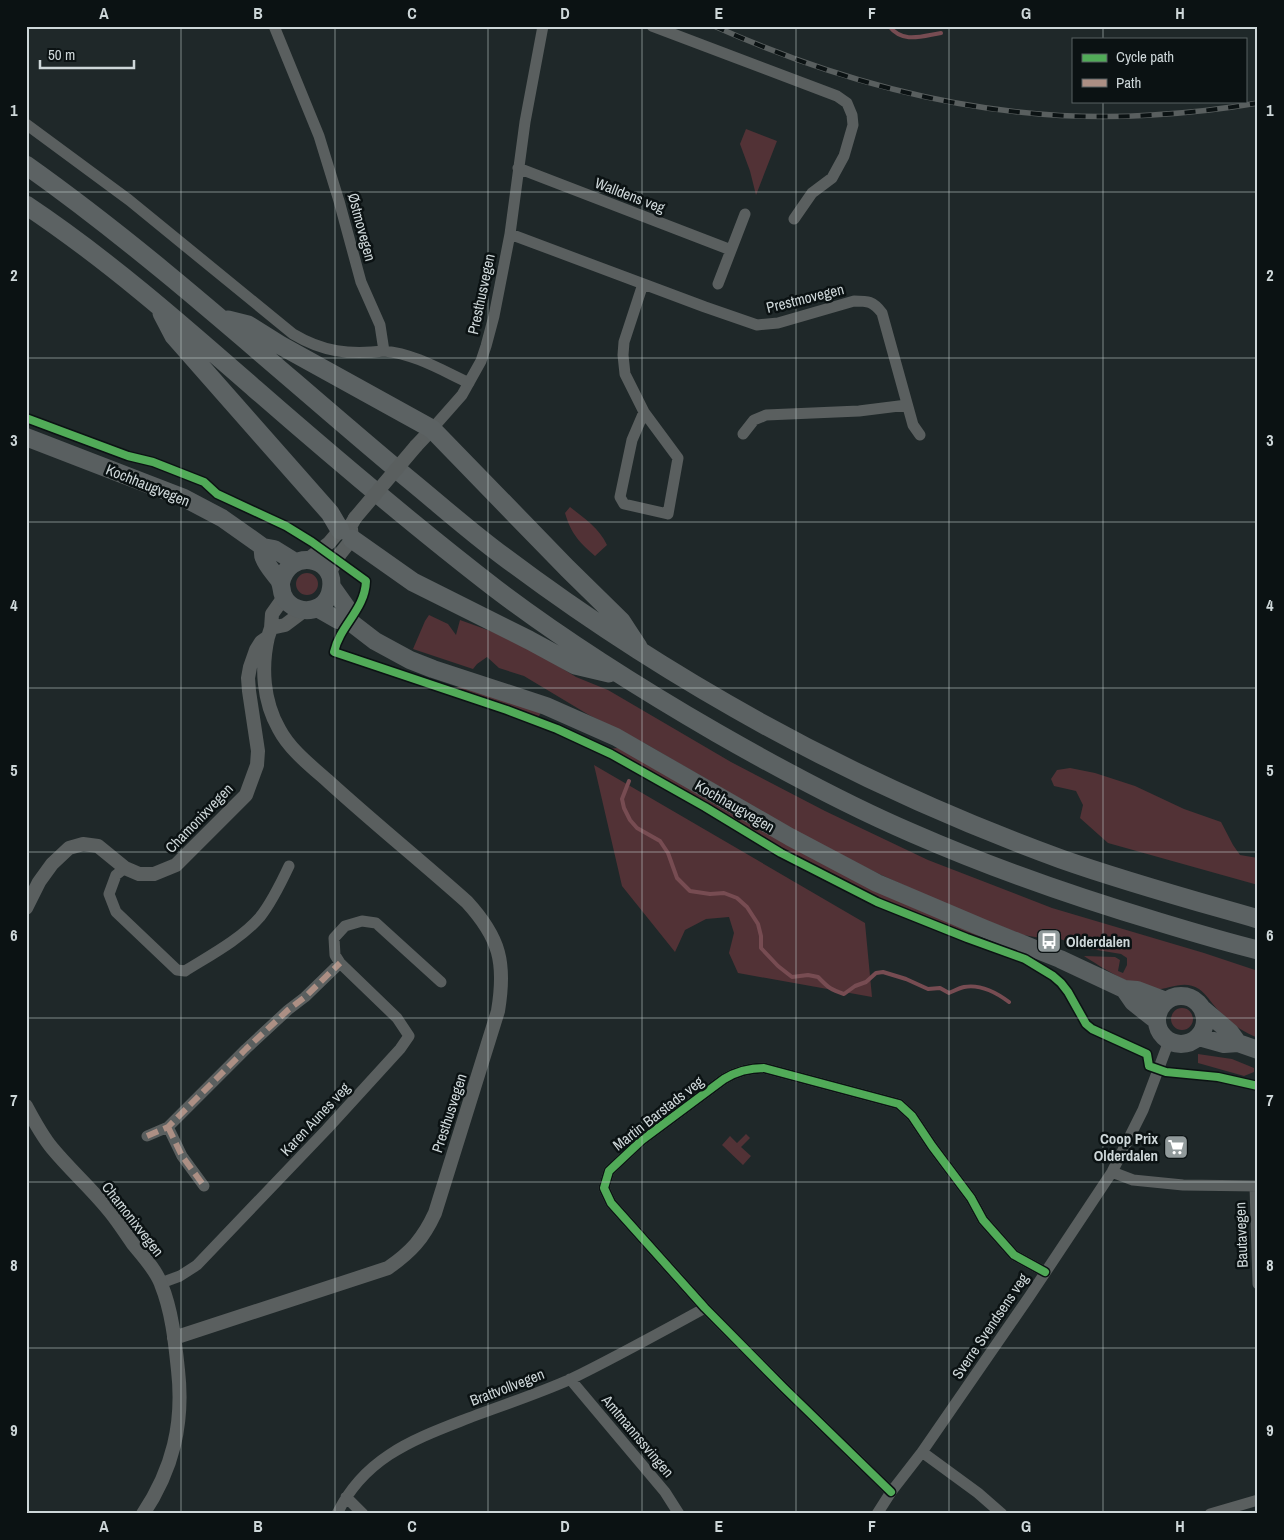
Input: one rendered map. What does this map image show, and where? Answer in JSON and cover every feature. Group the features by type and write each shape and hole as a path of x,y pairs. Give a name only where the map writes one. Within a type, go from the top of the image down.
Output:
{"highway":[{"path":"26,165 131,244 221,318 344,425 500,554 641,652 754,720 863,776 932,808 1020,844 1118,879 1258,919"},
{"path":"26,205 158,305 325,449 430,536 518,605 620,675 681,712 778,768 911,833 1002,870 1058,890 1258,950"},
{"path":"158,305 174,336 330,513 413,582 575,665 620,675"},
{"path":"221,318 248,325 287,349 432,429 621,621 641,652"},
{"path":"1231,943 1258,959"}],"main road":[{"name":"Kochhaugvegen","path":"26,437 184,498 222,518 263,546 301,561"},
{"path":"263,546 263,558 289,604 296,608 311,609 327,600 330,580"},
{"path":"282,590 285,571 301,561 316,562 324,566 330,580 349,611 349,621"},
{"name":"Kochhaugvegen","path":"311,609 338,620 349,621 375,641 410,660 546,706 616,737 790,837 878,883 1060,959 1124,989 1137,990 1166,1001"},
{"name":"Kochhaugvegen","path":"1124,989 1133,1002 1157,1022"},
{"path":"1203,1009 1205,1024 1199,1037 1182,1044 1170,1041 1161,1033 1157,1022 1159,1010 1166,1001 1186,996 1193,999 1230,1032 1238,1043"},
{"path":"1199,1037 1224,1044 1238,1043 1258,1050"}],"street":[{"name":"Østmovegen","path":"274,26 319,136 361,282 380,325 384,351"},
{"name":"Presthusvegen","path":"301,561 350,528 416,446 462,395 482,358 494,316 510,234 525,122 543,26"},
{"path":"652,26 837,96 847,103 852,115 853,125 844,156 832,178 812,193 794,219"},
{"path":"26,124 129,200 293,334 314,346 340,352 398,352 415,357 469,383"},
{"name":"Walldens veg","path":"518,168 731,250"},
{"path":"718,284 746,214"},
{"name":"Prestmovegen","path":"510,234 744,322 757,325 778,323 854,301 875,304 882,313 913,425 920,435"},
{"path":"643,284 624,342 625,374 644,412 678,458 668,514 624,504 620,497 632,440 644,412"},
{"path":"743,434 754,420 766,415 859,411 907,405"},
{"name":"Presthusvegen","path":"330,580 350,528"},
{"name":"Presthusvegen","path":"174,1338 388,1268 406,1256 428,1228 435,1213 495,1019 501,992 498,948 491,932 478,913 292,748 279,729 270,709 265,689 263,666 272,614 282,590"},
{"path":"269,632 285,625 311,609"},
{"name":"Chamonixvegen","path":"26,908 52,864 69,848 83,844 98,846 125,868 139,874 154,874 176,865 246,795 257,765 258,750 258,738 251,707 248,678 256,650 269,632"},
{"path":"125,868 116,875 109,894 116,912 177,970 185,971 243,932 260,916 290,866"},
{"path":"147,1136 168,1128 246,1048 305,997 340,963 334,955 334,938 345,926 362,921 376,924 441,982"},
{"name":"Karen Aunes veg","path":"161,1282 180,1276 197,1264 334,1122 400,1049 409,1036 397,1018 340,963"},
{"name":"Sverre Svendsens veg","path":"877,1514 891,1492 922,1452 1112,1172 1143,1110 1170,1041"},
{"name":"Martin Barstads veg","path":"891,1492 851,1456 705,1308 611,1203 604,1188 609,1171 642,1140 724,1079 746,1069 764,1068 899,1104 912,1116 971,1198 983,1220 1014,1256 1045,1272"},
{"name":"Chamonixvegen","path":"26,1106 51,1147 111,1213 161,1282 174,1338"},
{"path":"168,1128 182,1156 204,1186"},
{"path":"1112,1172 1133,1180 1182,1185 1256,1186"},
{"name":"Bautavegen","path":"1256,1186 1258,1284"},
{"name":"Brattvollvegen","path":"337,1514 346,1497 364,1474 403,1445 570,1379 705,1308"},
{"path":"143,1514 153,1499 168,1467 176,1440 180,1412 180,1386 174,1338"},
{"name":"Amtmannssvingen","path":"570,1379 665,1492 679,1514"},
{"path":"922,1452 978,1493 1002,1514"},
{"path":"346,1497 363,1514"},
{"path":"1210,1514 1258,1500"}],"shaded area":[{"path":"746,129 777,141 756,195 740,144"},
{"path":"570,507 586,519 604,539 607,545 595,556 580,542 570,527 565,513"},
{"path":"307,573 315,576 318,584 315,592 307,595 299,592 296,584 299,576"},
{"path":"429,615 448,624 456,635 460,620 496,633 534,651 576,677 608,690 731,762 825,811 928,860 1052,908 1258,971 1258,1038 1231,1022 1204,993 1193,986 1181,985 1162,989 1142,987 1116,976 1084,956 1115,957 1120,960 1118,971 1123,973 1127,965 1127,958 1121,954 1085,948 1049,935 1041,938 1023,935 940,902 875,872 799,833 646,744 589,715 524,676 499,668 487,657 473,669 413,649"},
{"path":"450,687 466,687 541,712 538,718"},
{"path":"618,748 969,930 992,945 913,914 836,878 778,847 608,749"},
{"path":"594,765 865,923 872,997 738,973 729,953 734,933 729,917 706,919 685,930 675,952 622,886"},
{"path":"1070,768 1095,773 1135,786 1184,809 1221,822 1240,855 1258,858 1258,885 1108,843 1080,818 1083,805 1076,791 1054,786 1051,779 1057,770"},
{"path":"1182,1008 1190,1011 1193,1019 1190,1027 1182,1030 1174,1027 1171,1019 1174,1011"},
{"path":"1198,1054 1232,1059 1254,1068 1254,1072 1244,1076 1198,1063"},
{"path":"746,1134 750,1138 741,1147 751,1156 743,1165 722,1145 730,1136 737,1143"}],"waterway":[{"path":"889,26 894,32 907,37 920,37 941,33"},
{"path":"629,781 622,799 624,808 630,820 637,828 660,841 668,853 677,878 690,891 710,894 724,893 737,898 747,907 758,924 761,948 778,966 792,977 808,975 818,977 835,991 844,994 855,986 866,982 876,973 883,972 906,979 928,989 940,988 949,993 970,986 982,988 999,995 1009,1002"}],"railway":[{"path":"714,26 766,48 873,84 928,98 983,108 1095,117 1179,113 1258,103"}],"marked path":[{"path":"147,1136 168,1127 246,1049 340,963"},
{"path":"168,1127 182,1156 204,1186"}],"cycle path":[{"path":"26,418 128,456 153,462 204,482 217,494 286,526 312,542 366,581 361,601 341,634 334,652 507,710 557,729 611,754 705,807 781,853 877,902 1025,959 1061,983 1086,1024 1092,1029 1147,1054 1149,1066 1166,1072 1218,1077 1258,1086"},
{"path":"891,1492 705,1308 611,1203 604,1188 609,1171 642,1140 724,1079 743,1070 764,1068 899,1104 912,1116 971,1198 983,1220 1014,1255 1045,1272"}],"place":[{"name":"Olderdalen","path":"1049,941"},
{"name":"Coop Prix Olderdalen","path":"1176,1147"}]}
